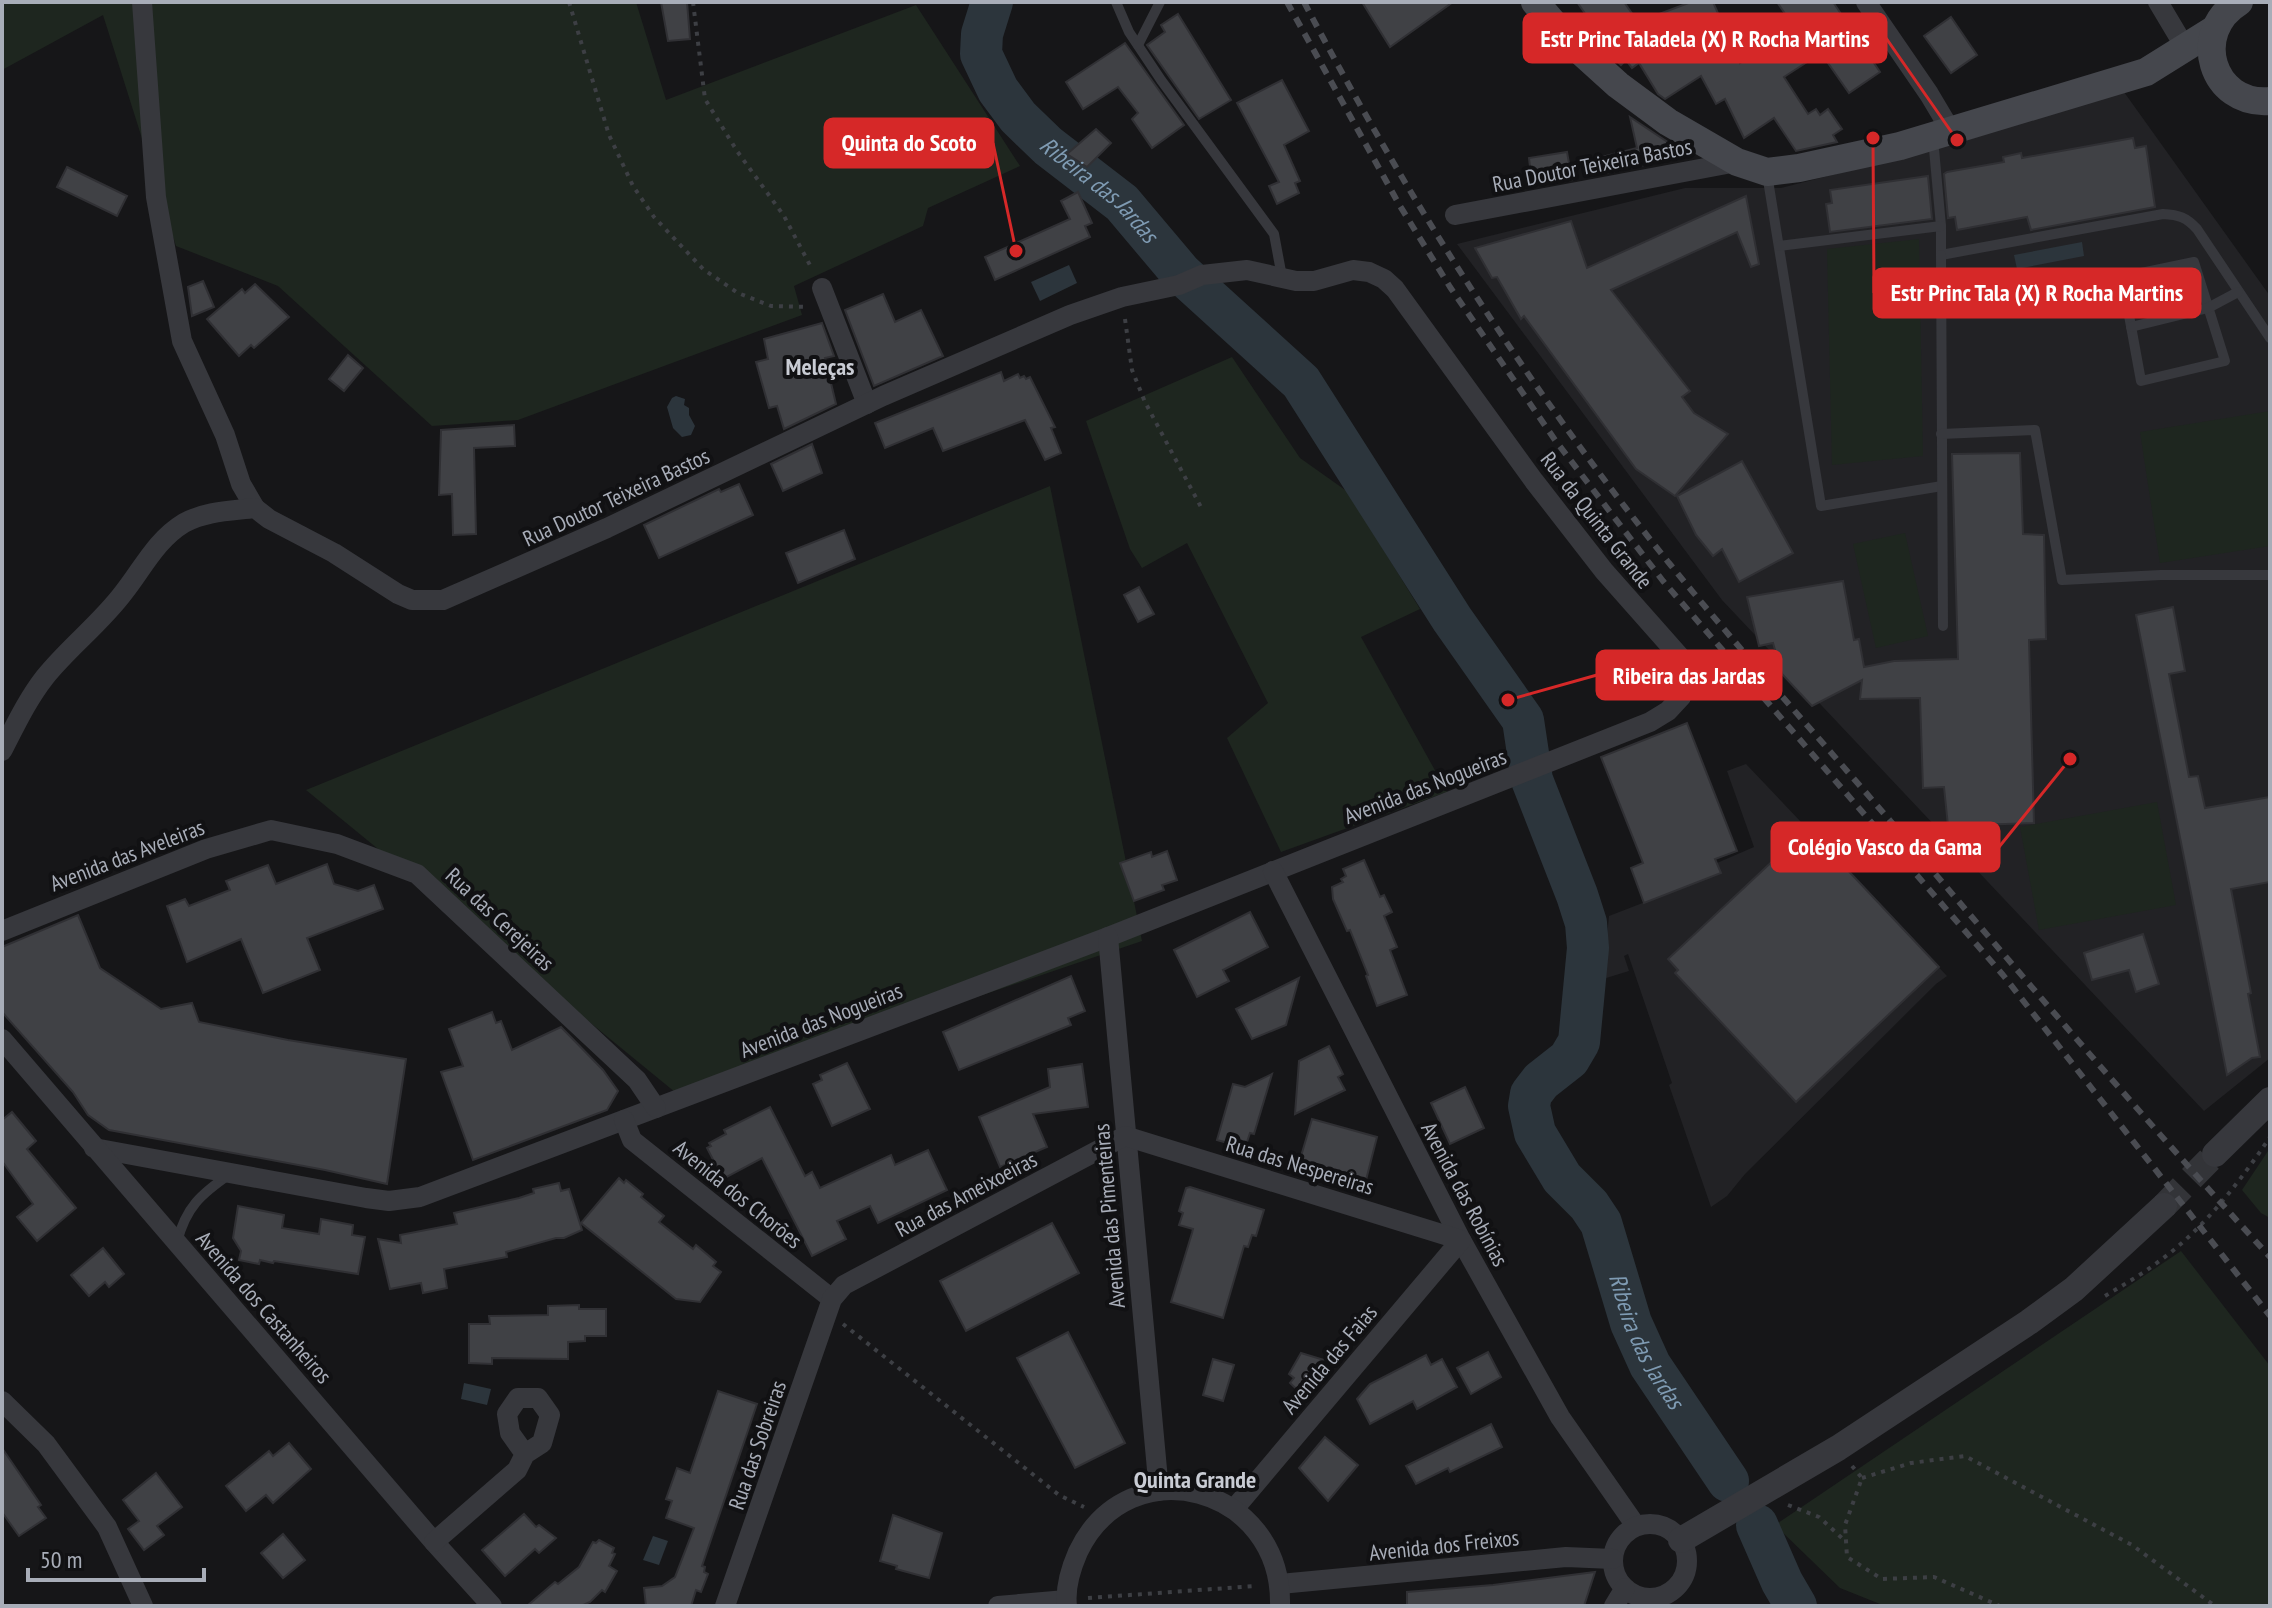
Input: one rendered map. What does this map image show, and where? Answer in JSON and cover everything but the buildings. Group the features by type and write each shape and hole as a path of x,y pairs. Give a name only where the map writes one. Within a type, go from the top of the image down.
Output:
{"main road":[{"path":"1535,2 1566,38 1618,85 1668,122 1737,162 1767,172 1900,146 2146,72 2215,29"},
{"path":"2239,2 2225,13 2215,29 2211,51 2219,77 2230,90 2244,98 2267,104"},
{"path":"2146,72 2179,71 2219,77"}],"street":[{"path":"2,751 26,705 46,677 95,627 165,538 182,524 201,515 255,508 241,484 225,435 182,341 156,197 142,2"},
{"path":"1866,2 1929,94 1942,134"},
{"path":"2158,2 2186,49"},
{"name":"Rua Doutor Teixeira Bastos","path":"1455,215 1737,162"},
{"name":"Rua Doutor Teixeira Bastos","path":"255,508 398,594 412,600 443,600 620,522 867,404 1070,315 1122,297 1179,285 1202,275 1247,270 1296,281 1314,281 1353,270"},
{"name":"Rua da Quinta Grande","path":"1353,270 1369,272 1395,289 1534,481 1604,571 1681,658 1687,670 1687,682 1681,697 1668,711 1650,722 1545,764"},
{"path":"822,288 867,404"},
{"name":"Avenida das Nogueiras","path":"94,1148 366,1198 404,1200 420,1197 1108,937 1545,764"},
{"name":"Avenida das Aveleiras","path":"2,931 206,849 271,830"},
{"name":"Rua das Cerejeiras","path":"271,830 337,844 417,874 637,1080 656,1108"},
{"name":"Avenida das Robínias","path":"1273,871 1461,1240 1560,1417 1636,1526"},
{"name":"Avenida das Pimenteiras","path":"1108,937 1159,1491"},
{"name":"Avenida dos Castanheiros","path":"2,1039 492,1606"},
{"path":"2215,1154 2270,1100"},
{"name":"Avenida dos Chorões","path":"624,1120 632,1140 830,1305"},
{"name":"Rua das Nespereiras","path":"1125,1136 1461,1240"},
{"name":"Rua das Ameixoeiras","path":"830,1305 844,1285 1125,1136"},
{"path":"1681,1540 1838,1448 1943,1380 2074,1289 2164,1206"},
{"name":"Avenida das Faias","path":"1234,1509 1461,1240"},
{"name":"Rua das Sobreiras","path":"725,1606 830,1305"},
{"path":"2,1401 46,1444 107,1527 143,1606"},
{"path":"434,1542 517,1470 525,1454"},
{"path":"998,1606 1067,1603 1072,1566 1085,1538 1105,1516 1130,1499 1159,1491 1184,1490 1209,1496 1234,1509 1256,1527 1272,1554 1280,1584 1280,1606"},
{"path":"1661,1525 1681,1540 1687,1563 1671,1600 1634,1595 1618,1580 1613,1559 1620,1539 1636,1526 1661,1525"},
{"name":"Avenida dos Freixos","path":"1280,1584 1566,1557 1613,1559"},
{"path":"1614,1606 1625,1588"}],"lane":[{"path":"1116,2 1138,45 1274,234 1282,277"},
{"path":"1138,45 1160,2"},
{"path":"1942,134 1943,626"},
{"path":"1767,172 1821,506 1942,486"},
{"path":"1941,255 2163,214 2178,215 2188,219 2197,229 2270,338"},
{"path":"1779,246 1941,226"},
{"path":"2194,262 2225,361 2141,381 2131,327 2122,277 2194,262"},
{"path":"2131,327 2208,308 2238,292"},
{"path":"1941,434 2035,430 2062,580 2161,575 2270,575"},
{"path":"177,1242 182,1223 199,1195 231,1172"}],"path":[{"path":"569,2 609,135 633,186 654,217 703,269 738,293 771,306 830,310"},
{"path":"693,2 705,99 737,151 784,216 822,288"},
{"path":"1122,297 1132,370 1145,402 1202,509"},
{"path":"2096,1302 2158,1262 2186,1239 2243,1178 2270,1136"},
{"path":"830,1305 1059,1495 1105,1516"},
{"path":"1838,1448 1862,1478"},
{"path":"1862,1478 1911,1463 1965,1456 2132,1545 2215,1606"},
{"path":"1862,1478 1845,1525 1847,1557 1882,1579 1934,1577 2000,1606"},
{"path":"1759,1494 1819,1517 1846,1542"},
{"path":"1067,1603 1280,1584"}],"shaded area":[{"path":"2,2 636,2 666,100 916,5 1020,166 928,208 923,226 794,286 802,315 518,420 432,426 278,286 176,246 103,15 2,70"},
{"path":"2124,92 2270,296 2270,1058 2204,1111 1722,600 1457,244 1685,188 1781,188 1953,144"},
{"path":"1919,239 1923,456 1832,465 1827,249"},
{"path":"2082,242 2084,256 2017,269 2014,255"},
{"path":"1069,265 1077,283 1040,301 1031,282"},
{"path":"1232,357 1300,458 1348,492 1420,609 1361,637 1447,792 1281,852 1227,738 1268,703 1187,543 1142,568 1130,549 1086,421"},
{"path":"676,396 685,399 684,405 689,408 695,426 691,435 682,437 673,428 667,407"},
{"path":"2270,411 2270,546 2160,563 2140,432"},
{"path":"1050,486 1142,941 681,1097 306,790"},
{"path":"1905,533 1928,636 1876,648 1853,544"},
{"path":"1746,764 1947,976 1745,1174 1727,1196 1711,1207 1628,954 1624,956 1629,971 1603,979 1609,916 1720,873 1717,863 1754,847 1727,771"},
{"path":"2157,802 2176,905 2039,930 2020,827"},
{"path":"2270,1148 2270,1218 2261,1213 2242,1190"},
{"path":"2181,1251 2270,1366 2270,1606 1885,1606 1840,1588 1775,1525"},
{"path":"464,1383 491,1389 487,1405 461,1399"},
{"path":"653,1536 668,1541 659,1565 643,1560"}],"waterway":[{"name":"Ribeira das Jardas","path":"992,2 982,34 981,54 998,90 1018,117 1048,146 1122,203 1181,273 1301,382 1452,619 1523,720 1532,780 1577,895 1586,923 1588,948 1579,1042 1569,1059 1541,1081 1531,1094 1529,1106 1535,1133 1562,1178 1589,1205 1601,1223 1631,1323 1650,1365 1728,1481"},
{"name":"Ribeira das Jardas","path":"1757,1525 1796,1606"}],"tunnel":[{"path":"2164,1206 2215,1154"}],"railway":[{"path":"1287,2 1400,206 1450,287 1555,440 1663,581 2003,975 2270,1316"},
{"path":"1304,2 1428,221 1519,361 1617,497 1754,664 2175,1152 2270,1257"}],"place":[{"name":"Estr Princ Tala (X) R Rocha Martins","path":"1873,138"},
{"name":"Estr Princ Taladela (X) R Rocha Martins","path":"1957,140"},
{"name":"Quinta do Scoto","path":"1016,251"},
{"name":"Ribeira das Jardas","path":"1508,700"},
{"name":"Colégio Vasco da Gama","path":"2070,759"}],"district":[{"name":"Meleças","path":"820,367"},
{"name":"Quinta Grande","path":"1195,1480"}]}
